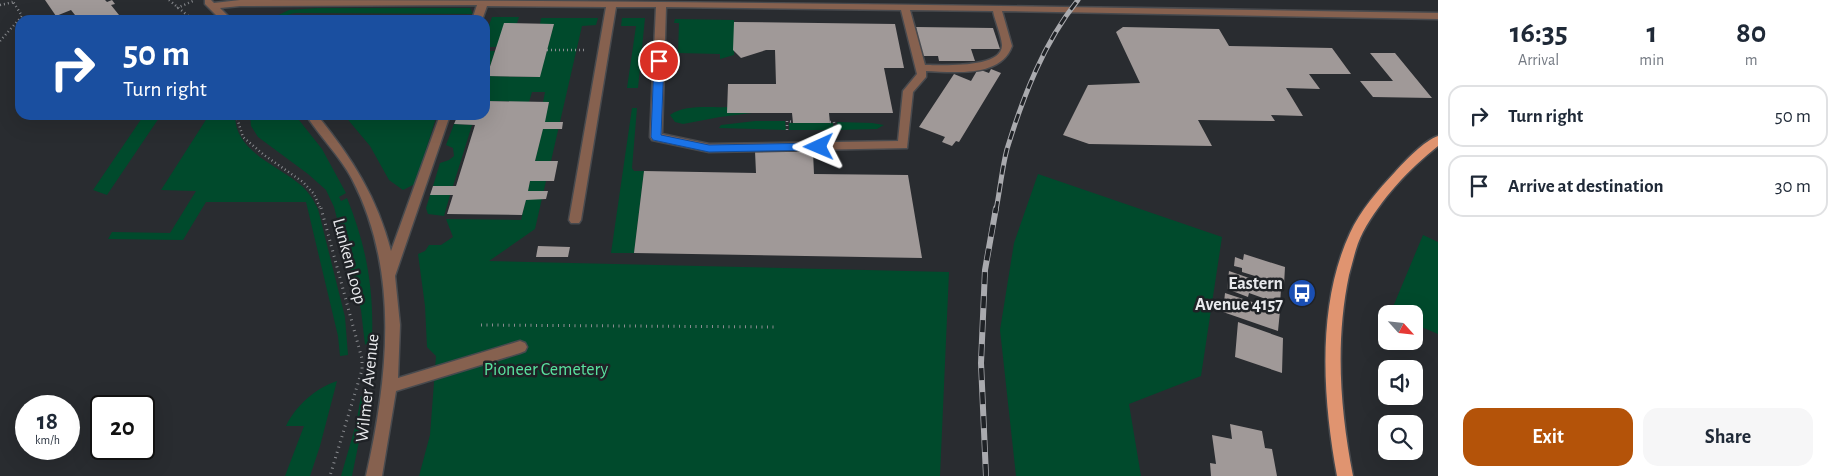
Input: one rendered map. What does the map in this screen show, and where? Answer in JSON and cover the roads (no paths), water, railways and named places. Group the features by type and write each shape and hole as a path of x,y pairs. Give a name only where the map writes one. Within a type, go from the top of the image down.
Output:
{"main road":[{"path":"1345,476 1333,386 1334,334 1343,279 1355,236 1368,214 1389,184 1413,159 1438,140"}],"street":[{"path":"209,3 420,1 661,4 699,2 905,7 931,3 997,9 1438,16"},
{"path":"575,220 612,2"},
{"path":"209,3 222,15"},
{"path":"479,15 483,3"},
{"path":"661,4 656,137 709,148 903,146 908,91 922,75 905,7"},
{"path":"920,68 988,64 1002,57 1007,46 997,9"},
{"name":"Wilmer Avenue","path":"316,120 339,149 359,180 375,216 386,258 393,315 390,387 374,476"},
{"path":"388,278 443,120"},
{"path":"390,387 520,347"}],"railway":[{"path":"996,210 1007,149 1020,110 1045,52 1066,16 1078,0"},
{"path":"986,476 981,363 985,270 996,208"}],"place":[{"name":"Eastern Avenue 4157","path":"1302,293"}],"park label":[{"name":"Pioneer Cemetery","path":"546,369"}]}
